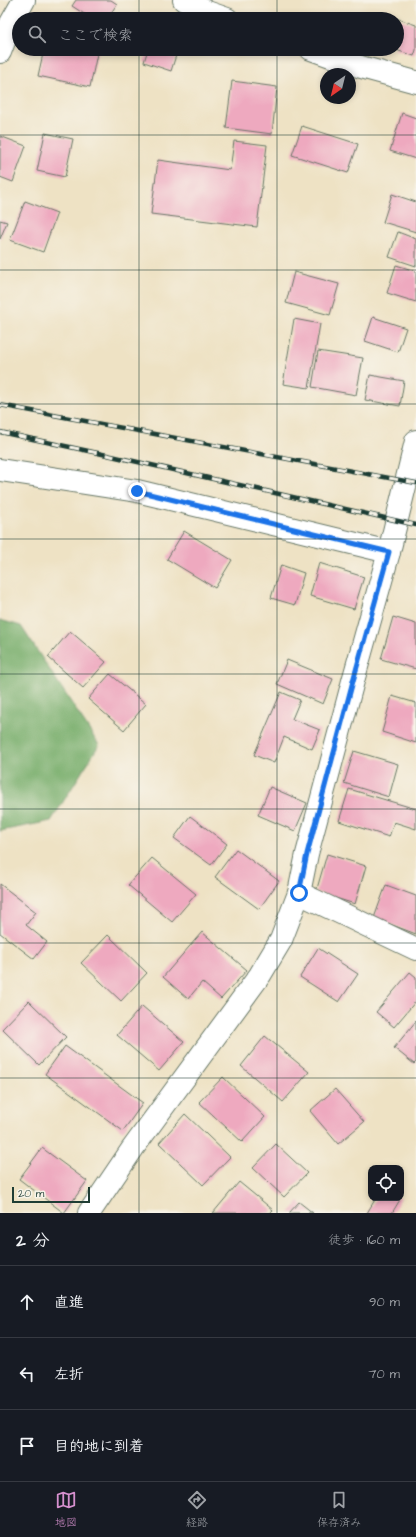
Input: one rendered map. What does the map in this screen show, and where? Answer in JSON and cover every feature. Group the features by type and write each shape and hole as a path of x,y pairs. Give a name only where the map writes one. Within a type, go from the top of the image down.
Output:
{"street":[{"path":"17,12 24,0"},
{"path":"184,0 207,12"},
{"path":"0,52 12,20"},
{"path":"330,56 361,67 416,82"},
{"path":"89,1213 133,1148 260,975 281,940 299,893 309,846 389,552 416,441"},
{"path":"0,470 137,491 389,552"},
{"path":"299,893 416,948"}],"green space":[{"path":"0,620 21,626 99,745 51,821 0,831"}],"building":[{"path":"76,0 111,0 117,4 112,12 81,12 72,6"},
{"path":"404,21 416,25 416,50 414,56 404,53"},
{"path":"42,56 97,56 90,87 38,76"},
{"path":"146,56 176,56 171,71 144,62"},
{"path":"232,81 277,87 272,134 226,128"},
{"path":"402,113 416,118 416,159 390,151"},
{"path":"302,126 358,144 348,173 292,155"},
{"path":"45,133 73,139 65,177 37,171"},
{"path":"0,136 26,146 13,182 0,177"},
{"path":"234,141 267,145 257,227 151,214 158,160 230,170"},
{"path":"392,194 416,202 416,232 383,222"},
{"path":"25,201 57,213 43,252 10,240"},
{"path":"0,220 7,222 0,239"},
{"path":"398,232 416,239 416,266 389,257"},
{"path":"396,265 416,271 416,302 387,293"},
{"path":"294,272 339,284 330,315 286,303"},
{"path":"373,317 406,328 398,352 365,341"},
{"path":"294,319 320,324 309,388 283,384"},
{"path":"318,351 363,358 356,395 312,387"},
{"path":"370,375 404,381 400,406 365,400"},
{"path":"184,531 232,560 215,588 167,559"},
{"path":"319,563 364,577 354,609 310,596"},
{"path":"281,565 304,573 295,605 271,598"},
{"path":"393,617 416,624 416,669 381,659"},
{"path":"70,631 106,662 83,688 48,657"},
{"path":"287,660 333,679 323,704 277,684"},
{"path":"110,674 146,704 124,730 88,699"},
{"path":"281,692 300,700 292,719 320,730 312,749 284,737 274,763 254,755"},
{"path":"392,696 416,703 416,743 382,732"},
{"path":"354,751 398,764 389,797 344,783"},
{"path":"270,787 307,803 295,831 258,815"},
{"path":"349,789 416,809 416,829 394,822 389,837 339,821"},
{"path":"190,816 227,844 211,865 174,838"},
{"path":"236,849 279,881 259,909 215,877"},
{"path":"327,854 366,866 355,904 316,892"},
{"path":"152,858 196,894 172,922 128,885"},
{"path":"0,884 36,912 26,925 47,942 34,959 0,933"},
{"path":"386,885 416,896 416,934 374,918"},
{"path":"202,932 247,970 221,999 202,982 188,999 163,977"},
{"path":"108,935 147,973 121,1001 81,963"},
{"path":"318,948 358,974 339,1002 300,977"},
{"path":"410,972 416,977 416,1001 394,1027 376,1012"},
{"path":"29,1001 66,1037 39,1065 2,1029"},
{"path":"142,1006 184,1042 159,1071 117,1035"},
{"path":"416,1021 416,1062 414,1064 394,1048"},
{"path":"265,1036 309,1072 283,1102 241,1066"},
{"path":"65,1046 143,1103 123,1131 45,1074"},
{"path":"223,1077 265,1117 242,1142 199,1102"},
{"path":"335,1089 364,1122 338,1144 310,1111"},
{"path":"185,1114 230,1157 203,1185 159,1143"},
{"path":"276,1144 307,1173 284,1197 253,1168"},
{"path":"42,1148 87,1181 64,1213 19,1179"},
{"path":"239,1182 273,1210 270,1213 213,1213"},
{"path":"374,1201 399,1201 392,1213 367,1213"},
{"path":"299,1202 313,1213 289,1213"}],"railway":[{"path":"0,405 416,483"},
{"path":"0,432 416,525"}],"route":[{"path":"137,491 389,552 307,854 299,893"}]}
